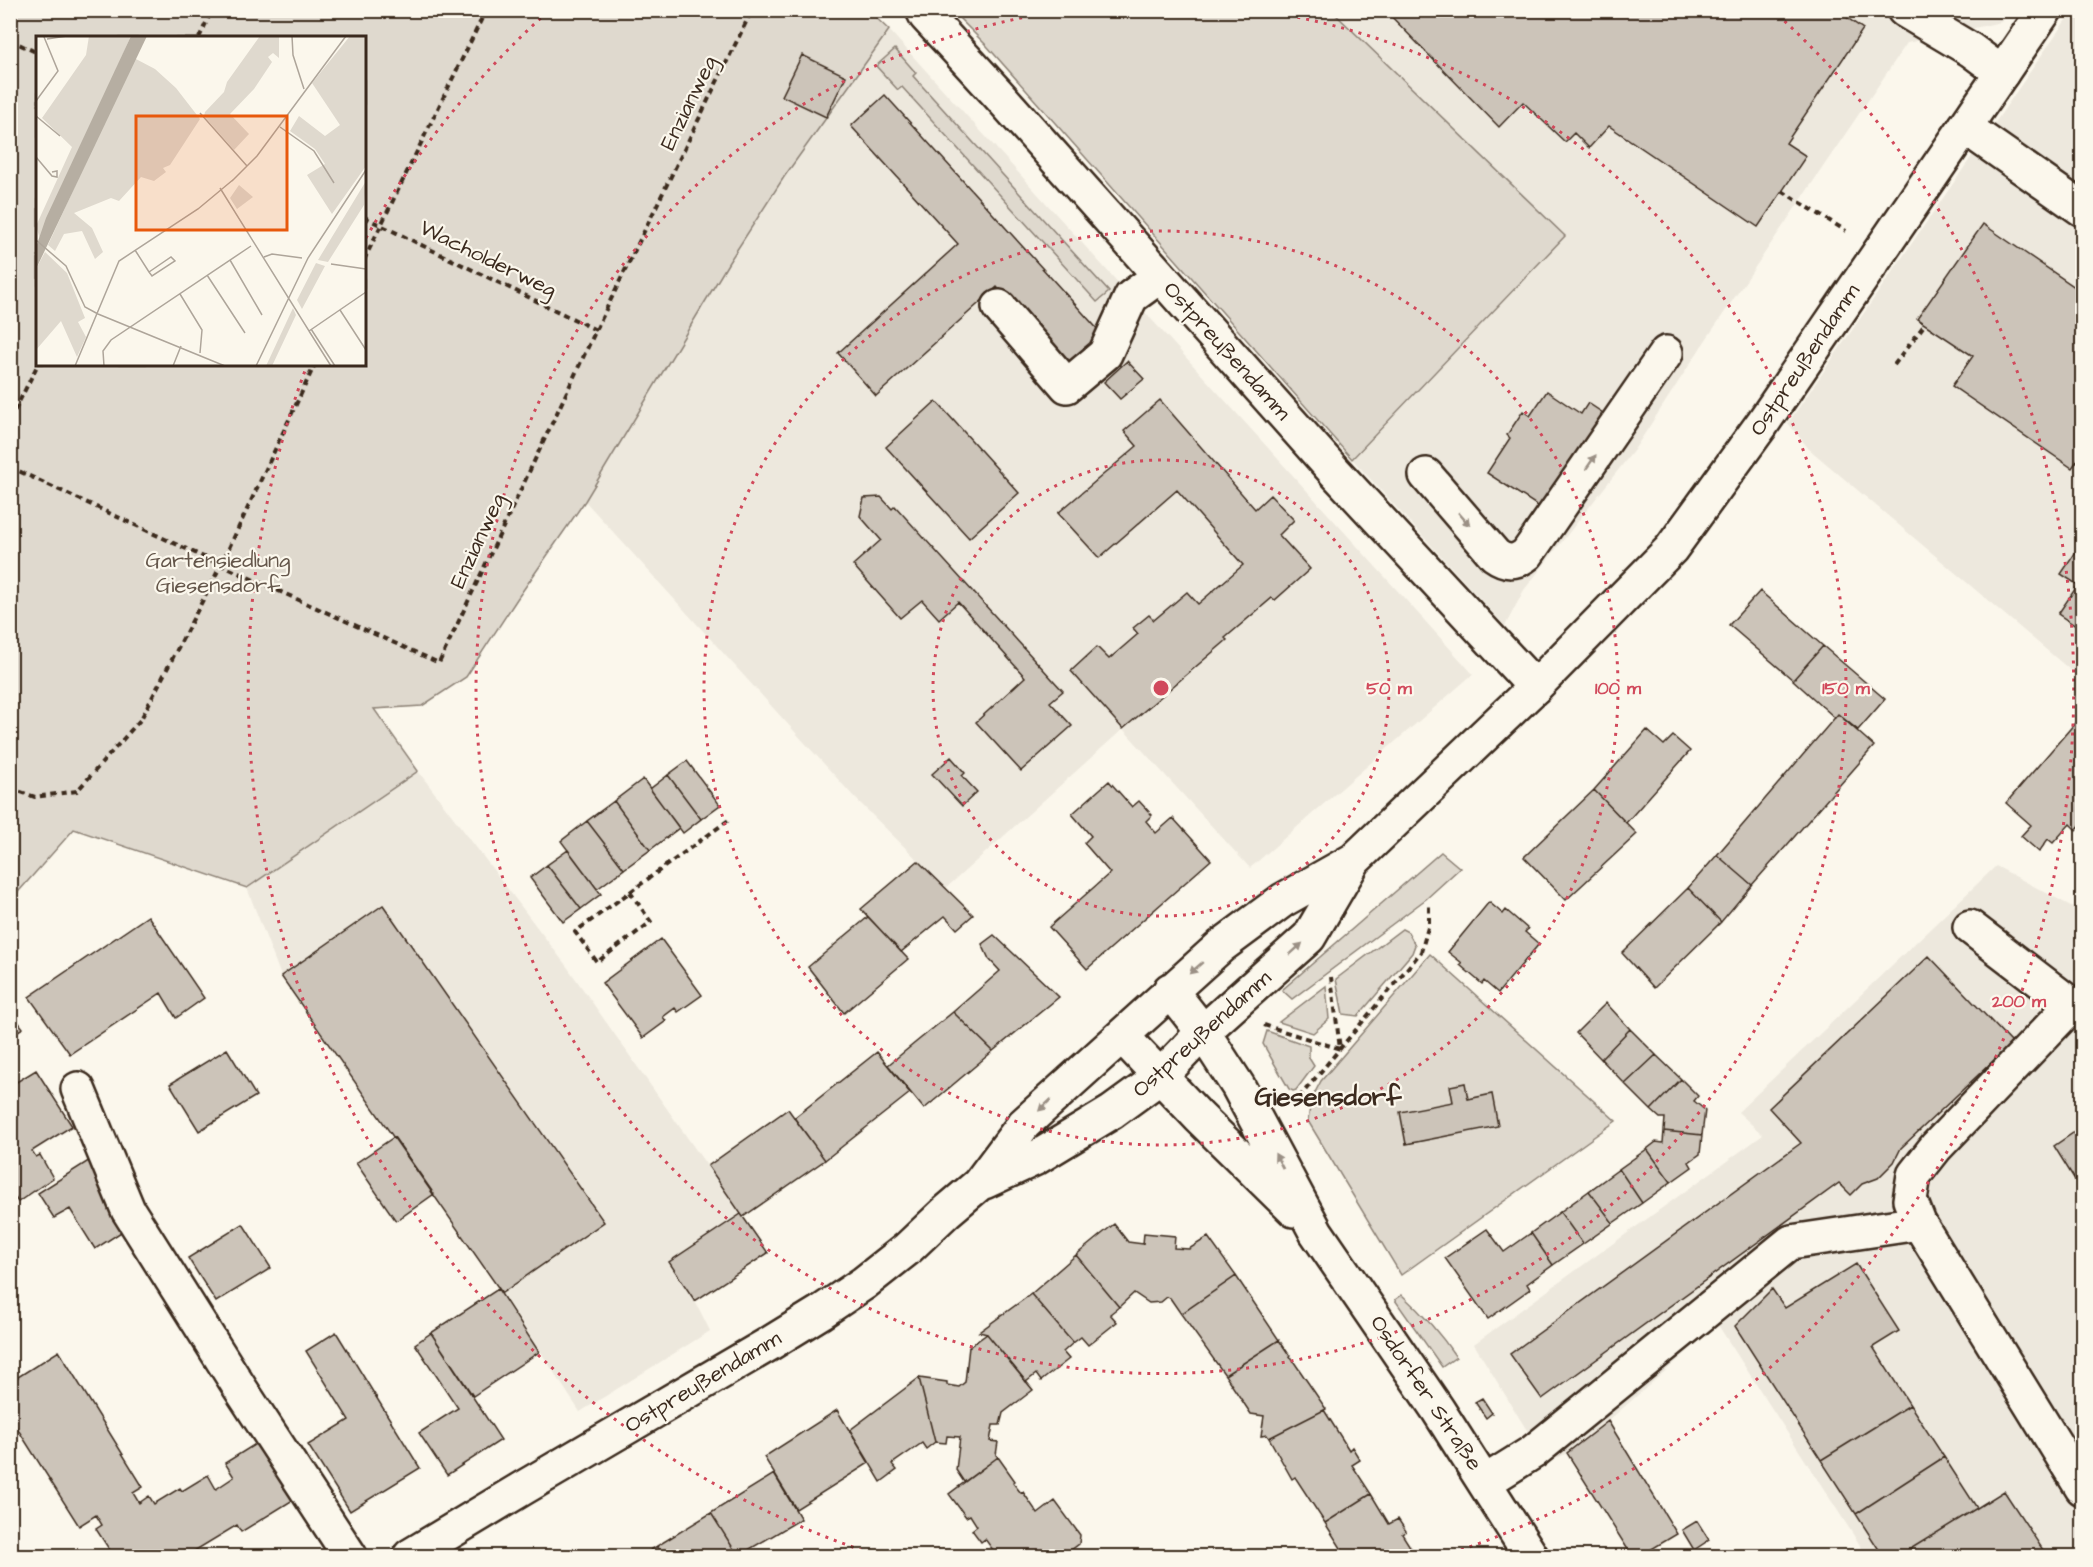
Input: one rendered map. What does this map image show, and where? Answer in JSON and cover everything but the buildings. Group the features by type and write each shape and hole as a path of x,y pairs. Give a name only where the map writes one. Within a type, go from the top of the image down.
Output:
{"main road":[{"name":"Ostpreußendamm","path":"923,10 1335,472 1535,687"},
{"path":"1904,10 1971,50 2002,73"},
{"name":"Ostpreußendamm","path":"410,1557 702,1384 821,1312 864,1283 907,1249 979,1184 1024,1124 1170,990 1221,946 1283,900 1354,860 1535,687 1671,549 1762,424 2045,10"},
{"path":"1965,127 2082,209"},
{"path":"999,308 1067,386 1106,354 1131,297 1160,276"},
{"path":"1426,475 1495,555 1507,561 1521,559 1527,554 1666,353"},
{"name":"Ostpreußendamm","path":"979,1184 1036,1158 1112,1112 1160,1077 1203,1032 1309,937 1354,860"},
{"path":"1970,927 2077,1005 1936,1147 1914,1175 1910,1200 1919,1223 2082,1488"},
{"name":"Osdorfer Straße","path":"1170,990 1203,1032 1238,1086 1316,1232 1485,1482 1531,1557"},
{"name":"Osdorfer Straße","path":"1122,1036 1160,1077 1316,1232"},
{"path":"78,1089 128,1210 350,1557"},
{"path":"1485,1482 1533,1452 1791,1242 1919,1223"}],"path":[{"path":"200,36 212,10"},
{"path":"366,256 486,10"},
{"name":"Enzianweg","path":"10,466 220,565 439,663 596,330 752,10"},
{"path":"10,40 36,52"},
{"path":"1782,191 1846,231"},
{"name":"Wacholderweg","path":"366,218 596,330"},
{"path":"1894,365 1925,324"},
{"path":"10,420 37,366"},
{"path":"10,788 35,797 77,791 141,719 220,565 314,366"},
{"path":"630,892 651,922 597,962 575,932 730,819"},
{"path":"1292,1106 1421,952 1429,924 1429,902"},
{"path":"1331,976 1340,1049"},
{"path":"1264,1025 1340,1049"}],"shaded area":[{"path":"1332,11 2009,11 2001,22 1907,43 1634,450 1524,590 1505,626 1352,459 1565,236"},
{"path":"2072,11 2082,11 2082,680 1809,449 1788,423"},
{"path":"889,30 1473,674 1250,868 1123,729 946,888 855,798 585,501 729,262 784,177"},
{"path":"418,771 568,968 741,1214 670,1262 695,1301 710,1331 580,1412 502,1293 281,976 247,888"},
{"path":"1996,866 2082,912 2082,1556 1867,1556 1718,1325 1608,1421 1567,1453 1547,1463 1474,1344 1763,1135 1738,1112"}],"green space":[{"name":"Gartensiedlung Giesensdorf","path":"11,11 869,11 889,30 784,177 729,262 585,501 466,677 422,706 374,709 418,771 247,888 74,829 11,900"},
{"path":"952,11 1332,11 1565,236 1352,459 987,46"},
{"path":"895,49 916,73 913,76 1109,292 1097,302 902,87 898,90 876,66"},
{"path":"1441,852 1460,868 1426,899 1292,999 1282,990"},
{"path":"1402,929 1408,932 1415,945 1412,953 1358,1016 1343,1014 1336,979"},
{"path":"1430,954 1616,1121 1401,1275 1308,1121 1311,1100 1321,1081"},
{"path":"1326,986 1329,1019 1313,1033 1279,1022"},
{"path":"1267,1031 1309,1046 1309,1058 1314,1066 1296,1090 1289,1089 1263,1044"},
{"path":"1402,1295 1431,1324 1456,1357 1442,1367 1395,1300"}],"district":[{"name":"Giesensdorf","path":"1328,1097"}]}
